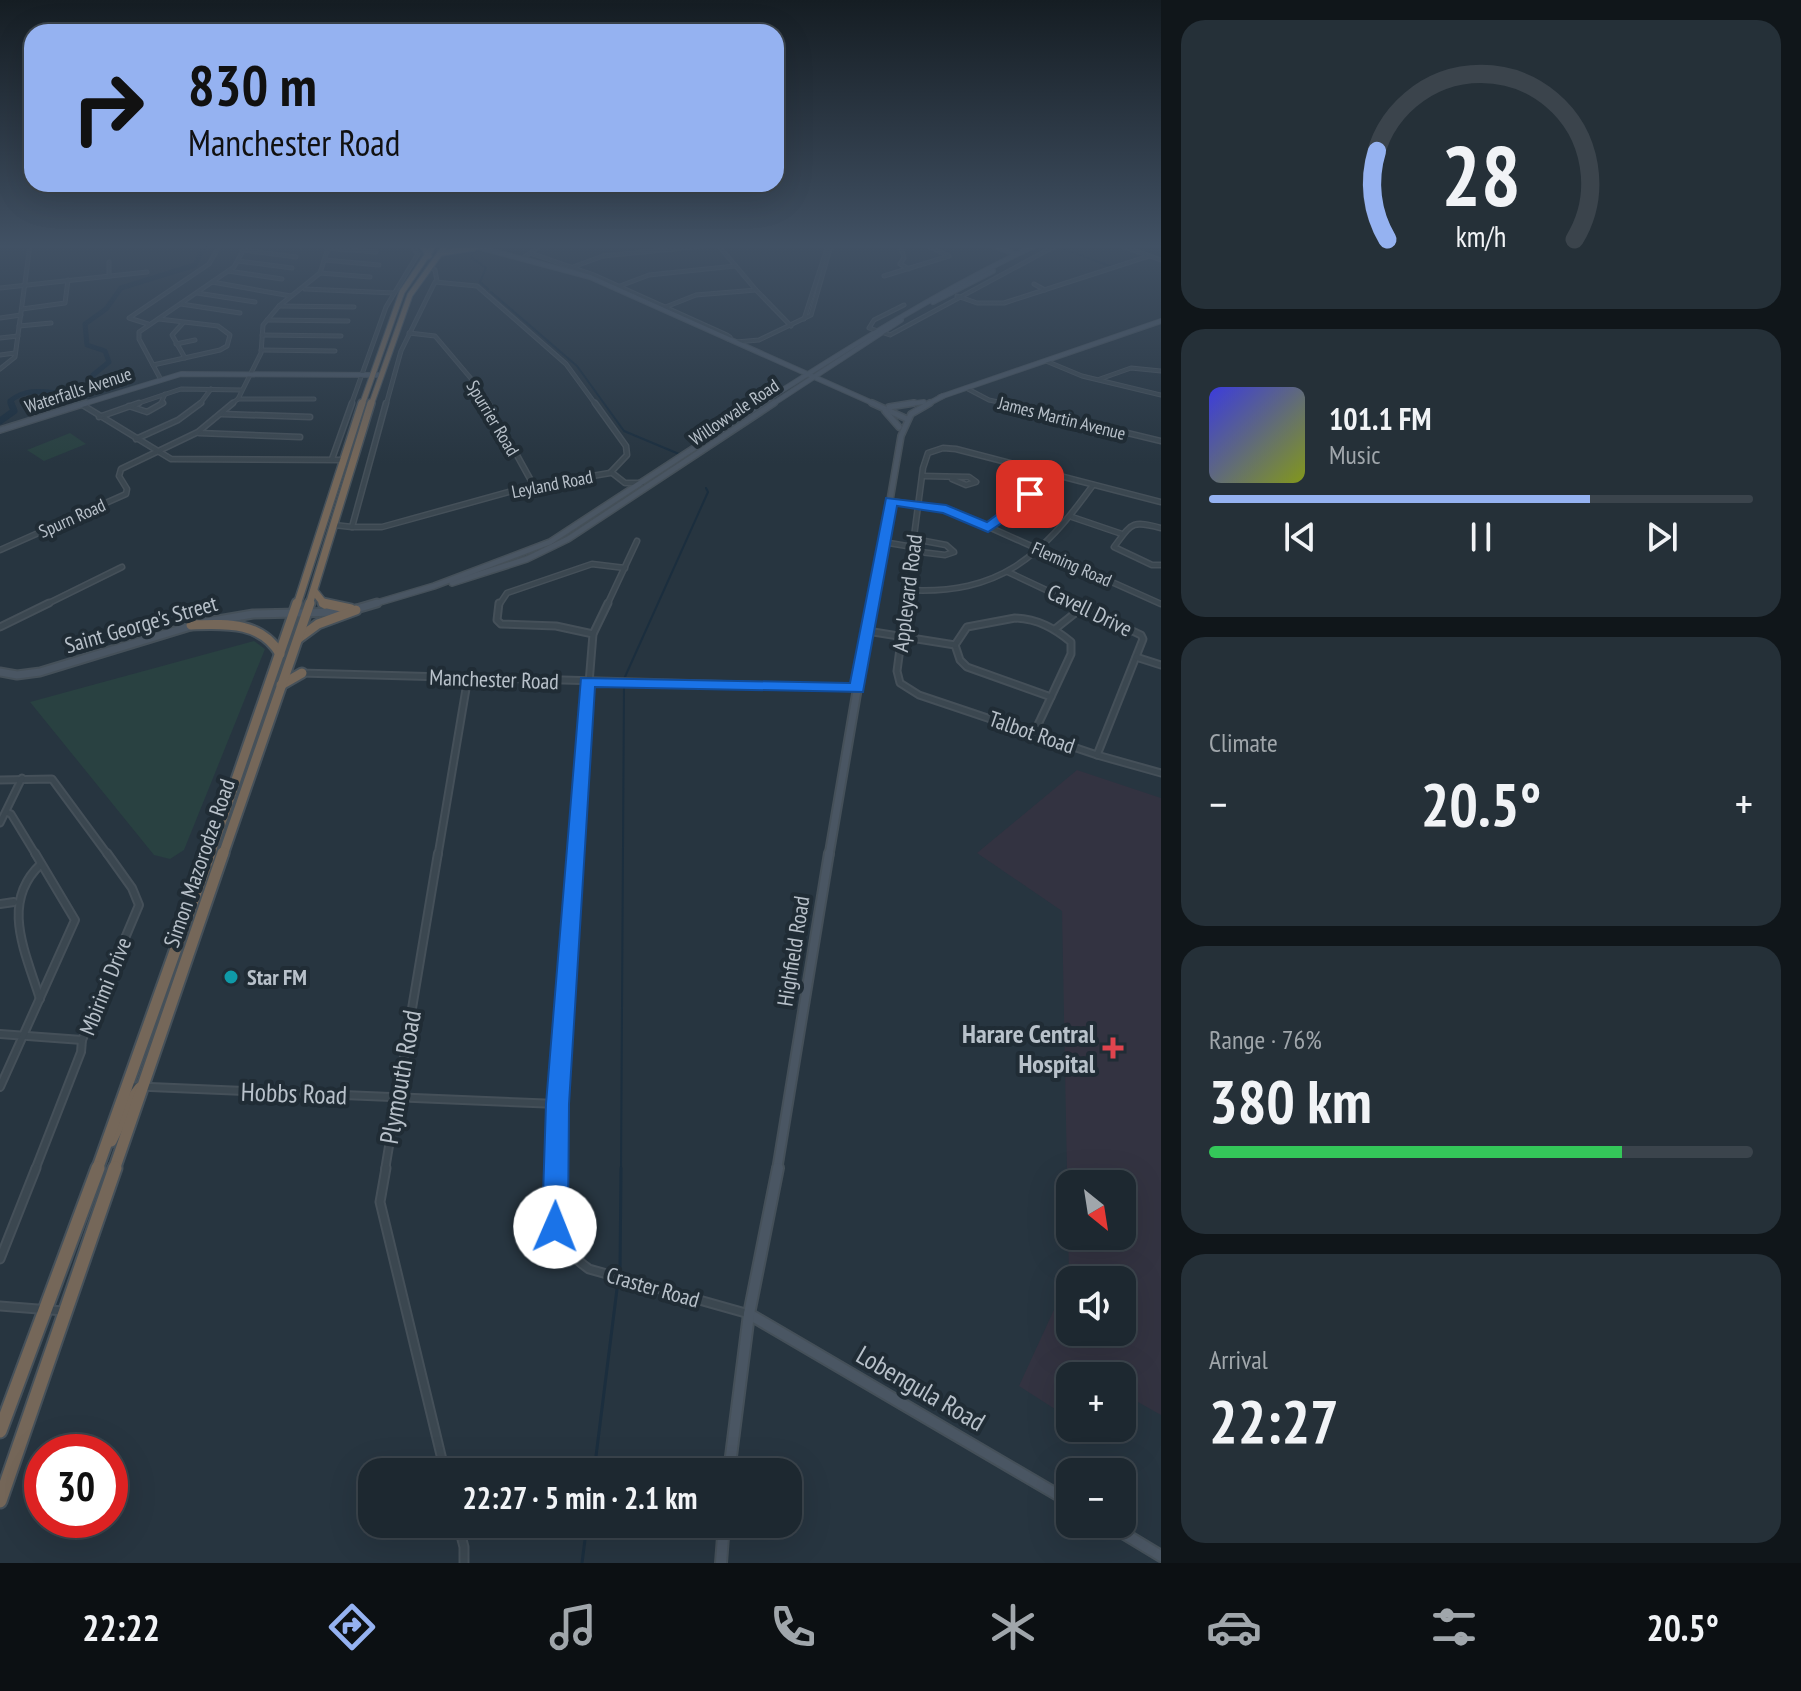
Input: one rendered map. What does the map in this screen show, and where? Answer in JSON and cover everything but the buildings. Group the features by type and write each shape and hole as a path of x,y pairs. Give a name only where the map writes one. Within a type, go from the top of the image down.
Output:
{"highway":[{"name":"Simon Mazorodze Road","path":"0,1431 42,1311 106,1146 265,700 280,677 280,654 287,647 299,613 371,375 392,318"},
{"name":"Simon Mazorodze Road","path":"0,1501 294,643 299,613 314,591 380,375 401,318"},
{"path":"314,591 325,605 356,610"},
{"path":"294,643 310,629 356,610"},
{"path":"191,625 226,625 256,631 273,641 280,654"},
{"path":"280,677 302,673"},
{"path":"106,1146 122,1125 132,1095 142,1087"}],"main road":[{"path":"682,318 794,369 815,369"},
{"name":"Willowvale Road","path":"809,376 815,369 897,318"},
{"name":"Willowvale Road","path":"434,586 540,547 799,382 907,318"},
{"path":"879,405 899,408 928,402 1161,321"},
{"path":"717,335 905,418"},
{"path":"829,366 827,377 841,388"},
{"path":"794,369 799,382 825,384"},
{"name":"Waterfalls Avenue","path":"0,430 160,378 213,373 380,375"},
{"path":"809,376 905,418"},
{"name":"Willowvale Road","path":"299,613 356,610 495,570 556,546 799,382"},
{"path":"905,418 943,396"},
{"path":"905,418 928,402"},
{"path":"885,410 900,431"},
{"name":"Highfield Road","path":"731,1458 749,1314 786,1126 857,688 891,501 900,431 905,418"},
{"name":"Saint George's Street","path":"0,672 17,675 40,672 191,625 242,615 299,613"},
{"name":"Lobengula Road","path":"749,1314 1056,1494"},
{"path":"721,1563 723,1538"},
{"path":"1131,1538 1161,1556"}],"street":[{"path":"0,369 13,361 20,318"},
{"path":"129,318 149,324"},
{"path":"332,460 384,318"},
{"path":"352,527 394,376 416,318"},
{"name":"Leyland Road","path":"334,525 386,526 534,486 611,472 627,455 627,449 571,369 513,318"},
{"path":"686,318 729,336 728,339"},
{"path":"783,318 791,326"},
{"path":"736,342 759,340 806,318"},
{"path":"878,318 868,327 872,332 890,335 919,318"},
{"path":"153,365 224,348 230,335 218,326 158,319 149,324 138,337 153,365 160,378"},
{"path":"155,451 198,432 238,399 261,350 262,327 267,320 348,321"},
{"path":"184,322 173,333 185,358"},
{"path":"19,326 51,323"},
{"name":"Spurrier Road","path":"409,333 435,336 479,388 534,486"},
{"path":"262,335 341,336"},
{"path":"0,338 18,336"},
{"path":"176,344 195,340"},
{"path":"759,340 757,346 760,353"},
{"path":"261,350 335,351"},
{"path":"0,355 15,353"},
{"path":"367,360 376,360"},
{"path":"1046,361 1098,380 1161,395"},
{"path":"1098,380 1131,368 1161,371"},
{"path":"380,375 394,376"},
{"name":"James Martin Avenue","path":"966,388 989,400 1161,441"},
{"path":"99,417 187,389 242,390"},
{"path":"136,439 176,421 206,397 211,389"},
{"path":"129,406 141,412 152,412 164,402 165,394"},
{"path":"238,399 314,399"},
{"path":"81,404 166,458 345,460"},
{"path":"221,413 243,417 310,417"},
{"path":"198,432 300,437"},
{"name":"Appleyard Road","path":"905,688 898,677 901,637 925,457 932,451 956,449 1043,472"},
{"name":"Spurn Road","path":"0,550 126,494 127,489 119,476 121,469 155,451"},
{"path":"611,472 633,490"},
{"path":"988,528 1024,502 1043,472 1161,502"},
{"path":"923,476 969,477 976,482 966,485 952,479"},
{"path":"625,483 643,483"},
{"path":"907,590 934,593 988,584 1037,549 1072,517 1093,485"},
{"name":"Fleming Road","path":"891,501 946,509 1161,604"},
{"path":"1072,517 1122,534"},
{"path":"1161,528 1139,522 1131,524 1114,545 1116,550 1152,565 1161,565"},
{"path":"883,542 945,555 954,552 946,545 914,539"},
{"name":"Craster Road","path":"637,541 593,634 587,682 558,1104 555,1227 562,1246 589,1269 749,1314"},
{"path":"593,634 556,626 501,624 497,620 499,602 507,593 592,564 625,568"},
{"path":"0,627 122,567"},
{"name":"Cavell Drive","path":"1008,572 1084,606 1141,635 1143,639 1097,755"},
{"path":"1055,629 1084,606"},
{"path":"955,645 965,629 998,620 1031,619 1055,629 1073,647 1034,733"},
{"path":"867,631 955,645"},
{"path":"955,645 960,660 971,669 1051,697"},
{"path":"1136,657 1161,665"},
{"name":"Manchester Road","path":"302,673 857,688"},
{"name":"Plymouth Road","path":"442,1458 380,1202 468,677"},
{"name":"Talbot Road","path":"905,688 1160,774"},
{"path":"0,823 22,778"},
{"name":"Mbirimi Drive","path":"0,780 52,779 138,898 139,905 82,1040 81,1052 0,1259"},
{"path":"0,1087 75,920 11,814 6,812"},
{"path":"41,864 24,877 14,902 14,914 41,1000"},
{"path":"0,904 14,902"},
{"path":"0,1034 82,1040"},
{"name":"Hobbs Road","path":"126,1086 558,1104"},
{"path":"0,1306 65,1311"},
{"path":"462,1538 464,1563"}],"shaded area":[{"name":"Harare Central Hospital","path":"1077,770 1161,798 1161,1415 1136,1401 1136,1362 1056,1362 1056,1410 1019,1386 1056,1305 1056,1346 1136,1346 1136,1266 1069,1266 1068,1250 1136,1250 1136,1170 1067,1170 1062,911 977,853"}],"green space":[{"path":"70,433 86,444 44,461 27,450"},
{"path":"254,641 265,649 184,850 170,859 154,855 30,702"}],"waterway":[{"path":"11,403 19,395 29,392 66,394 86,391 93,375 109,362 105,351 87,345 85,324 93,318"},
{"path":"521,318 577,366 624,431 679,454"},
{"path":"0,421 14,411 11,403"},
{"path":"624,679 708,492 706,488"},
{"path":"621,1170 624,687"},
{"path":"620,1273 621,1168"},
{"path":"596,1458 617,1289"},
{"path":"582,1563 585,1538"}],"place":[{"name":"Star FM","path":"231,977"},
{"name":"Harare Central Hospital","path":"1113,1048"}],"route":[{"path":"555,1227 558,1104 587,682 857,688 891,501 946,509 988,528 1024,502 1030,494"}]}
